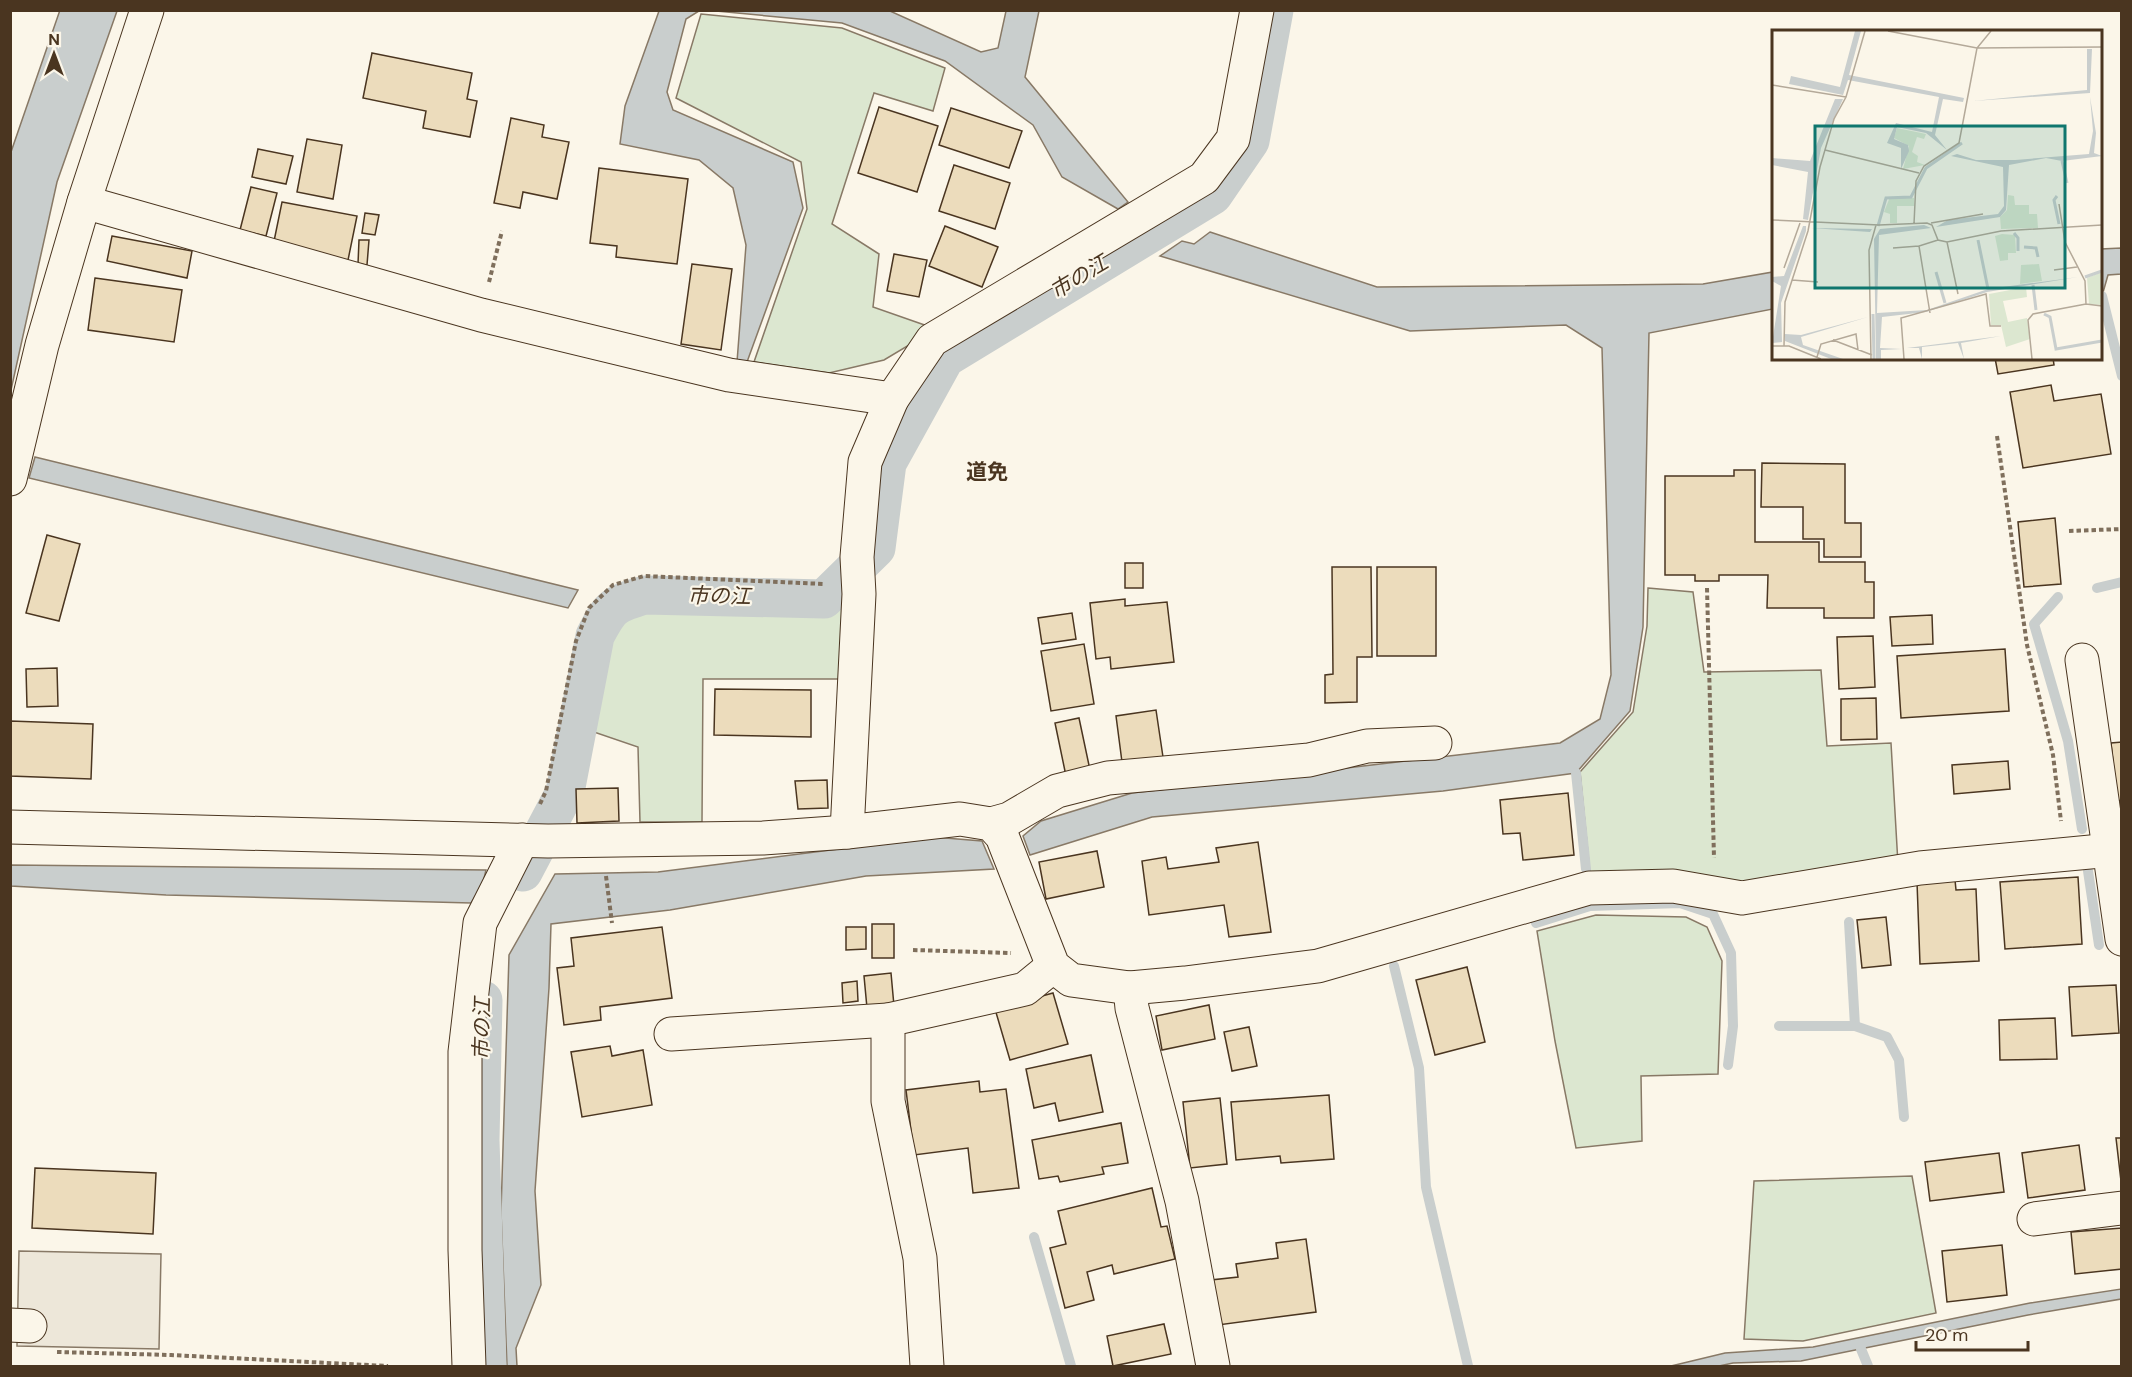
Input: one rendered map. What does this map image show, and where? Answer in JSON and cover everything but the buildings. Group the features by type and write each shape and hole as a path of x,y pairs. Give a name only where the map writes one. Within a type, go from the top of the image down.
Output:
{"street":[{"path":"10,478 42,345 84,202 147,10"},
{"path":"847,832 848,574 865,462 892,399 932,340 1204,178 1233,139 1257,10"},
{"path":"84,202 481,315 729,375 892,399"},
{"path":"2082,660 2115,850 2121,939"},
{"path":"10,827 601,840 763,837 847,832 960,819 991,824 1009,819 1057,791 1108,778 1309,760 1367,746 1435,743"},
{"path":"991,824 1002,836 1051,960 1071,980 1130,988 1318,966 1589,888 1673,886 1742,898 1920,868 2115,850"},
{"path":"469,1366 465,1251 465,1052 480,923 535,840"},
{"path":"671,1034 888,1020 1025,989 1051,960"},
{"path":"1130,988 1132,1008 1182,1201 1213,1366"},
{"path":"888,1020 888,1101 920,1258 927,1366"},
{"path":"2034,1219 2121,1208"}],"path":[{"path":"481,315 502,231"},
{"path":"1997,436 2026,645 2053,755 2064,854"},
{"path":"2070,531 2121,530"},
{"path":"535,840 576,641 589,608 613,585 644,576 848,574"},
{"path":"1707,588 1714,892"},
{"path":"601,840 612,923"},
{"path":"913,950 1051,960"},
{"path":"56,1352 171,1355 388,1366"}],"green space":[{"path":"701,14 842,28 945,68 933,111 874,93 832,224 879,254 873,307 936,329 884,360 829,373 754,362 807,209 801,162 676,98"},
{"path":"1648,588 1693,592 1704,672 1821,670 1827,746 1891,743 1898,864 1754,885 1590,874 1580,772 1633,712 1647,626"},
{"path":"639,605 844,609 844,679 703,679 702,822 640,822 638,747 591,731 613,624"},
{"path":"1596,915 1686,917 1707,927 1722,961 1718,1074 1641,1076 1642,1141 1576,1148 1537,931"},
{"path":"1912,1176 1936,1313 1803,1341 1744,1339 1754,1181"}],"shaded area":[{"path":"60,10 117,11 57,182 11,390 11,152"},
{"path":"659,11 699,11 686,19 667,92 673,110 793,162 803,208 747,362 737,362 746,245 733,188 699,160 620,144 625,106"},
{"path":"716,11 890,11 981,52 998,48 1006,11 1039,11 1025,77 1128,202 1118,209 1062,177 1033,125 945,61 842,23"},
{"path":"1210,232 1377,287 1703,284 1772,272 1772,309 1649,333 1643,627 1630,711 1576,773 1443,791 1152,817 1030,855 1023,836 1041,821 1132,793 1560,743 1600,719 1611,675 1602,348 1566,325 1410,331 1160,256 1182,241 1194,244"},
{"path":"2121,248 2121,274 2108,275 2102,296 2102,249"},
{"path":"35,457 578,590 568,608 29,478"},
{"path":"933,837 982,841 994,869 866,876 670,910 551,924 549,988 535,1191 541,1285 516,1348 517,1366 507,1366 501,1212 509,955 555,874 658,872"},
{"path":"10,865 486,870 482,887 471,903 166,895 11,886"},
{"path":"19,1251 161,1254 159,1349 17,1346"},
{"path":"2121,1289 2121,1299 2028,1315 1801,1361 1733,1363 1719,1366 1671,1366 1725,1353 1813,1347 2030,1303"}],"waterway":[{"name":"市の江","path":"523,872 565,792 595,636 609,613 619,604 645,595 824,599 876,548 887,463 945,358 1213,195 1250,141 1274,10"},
{"path":"2102,296 2122,376"},
{"path":"2097,588 2122,582"},
{"path":"2058,597 2034,624 2068,741 2082,829"},
{"path":"1576,773 1586,869"},
{"path":"2088,871 2099,945"},
{"path":"1536,923 1590,906 1680,903 1713,914 1731,953 1733,1026 1728,1065"},
{"path":"1849,922 1855,1026"},
{"path":"1394,966 1419,1068 1426,1187 1468,1366"},
{"name":"市の江","path":"483,1000 480,1140 487,1366"},
{"path":"1779,1026 1855,1026 1887,1037 1899,1060 1904,1117"},
{"path":"1034,1237 1071,1366"},
{"path":"1861,1349 1868,1366"}],"district":[{"name":"道免","path":"987,472"}]}
